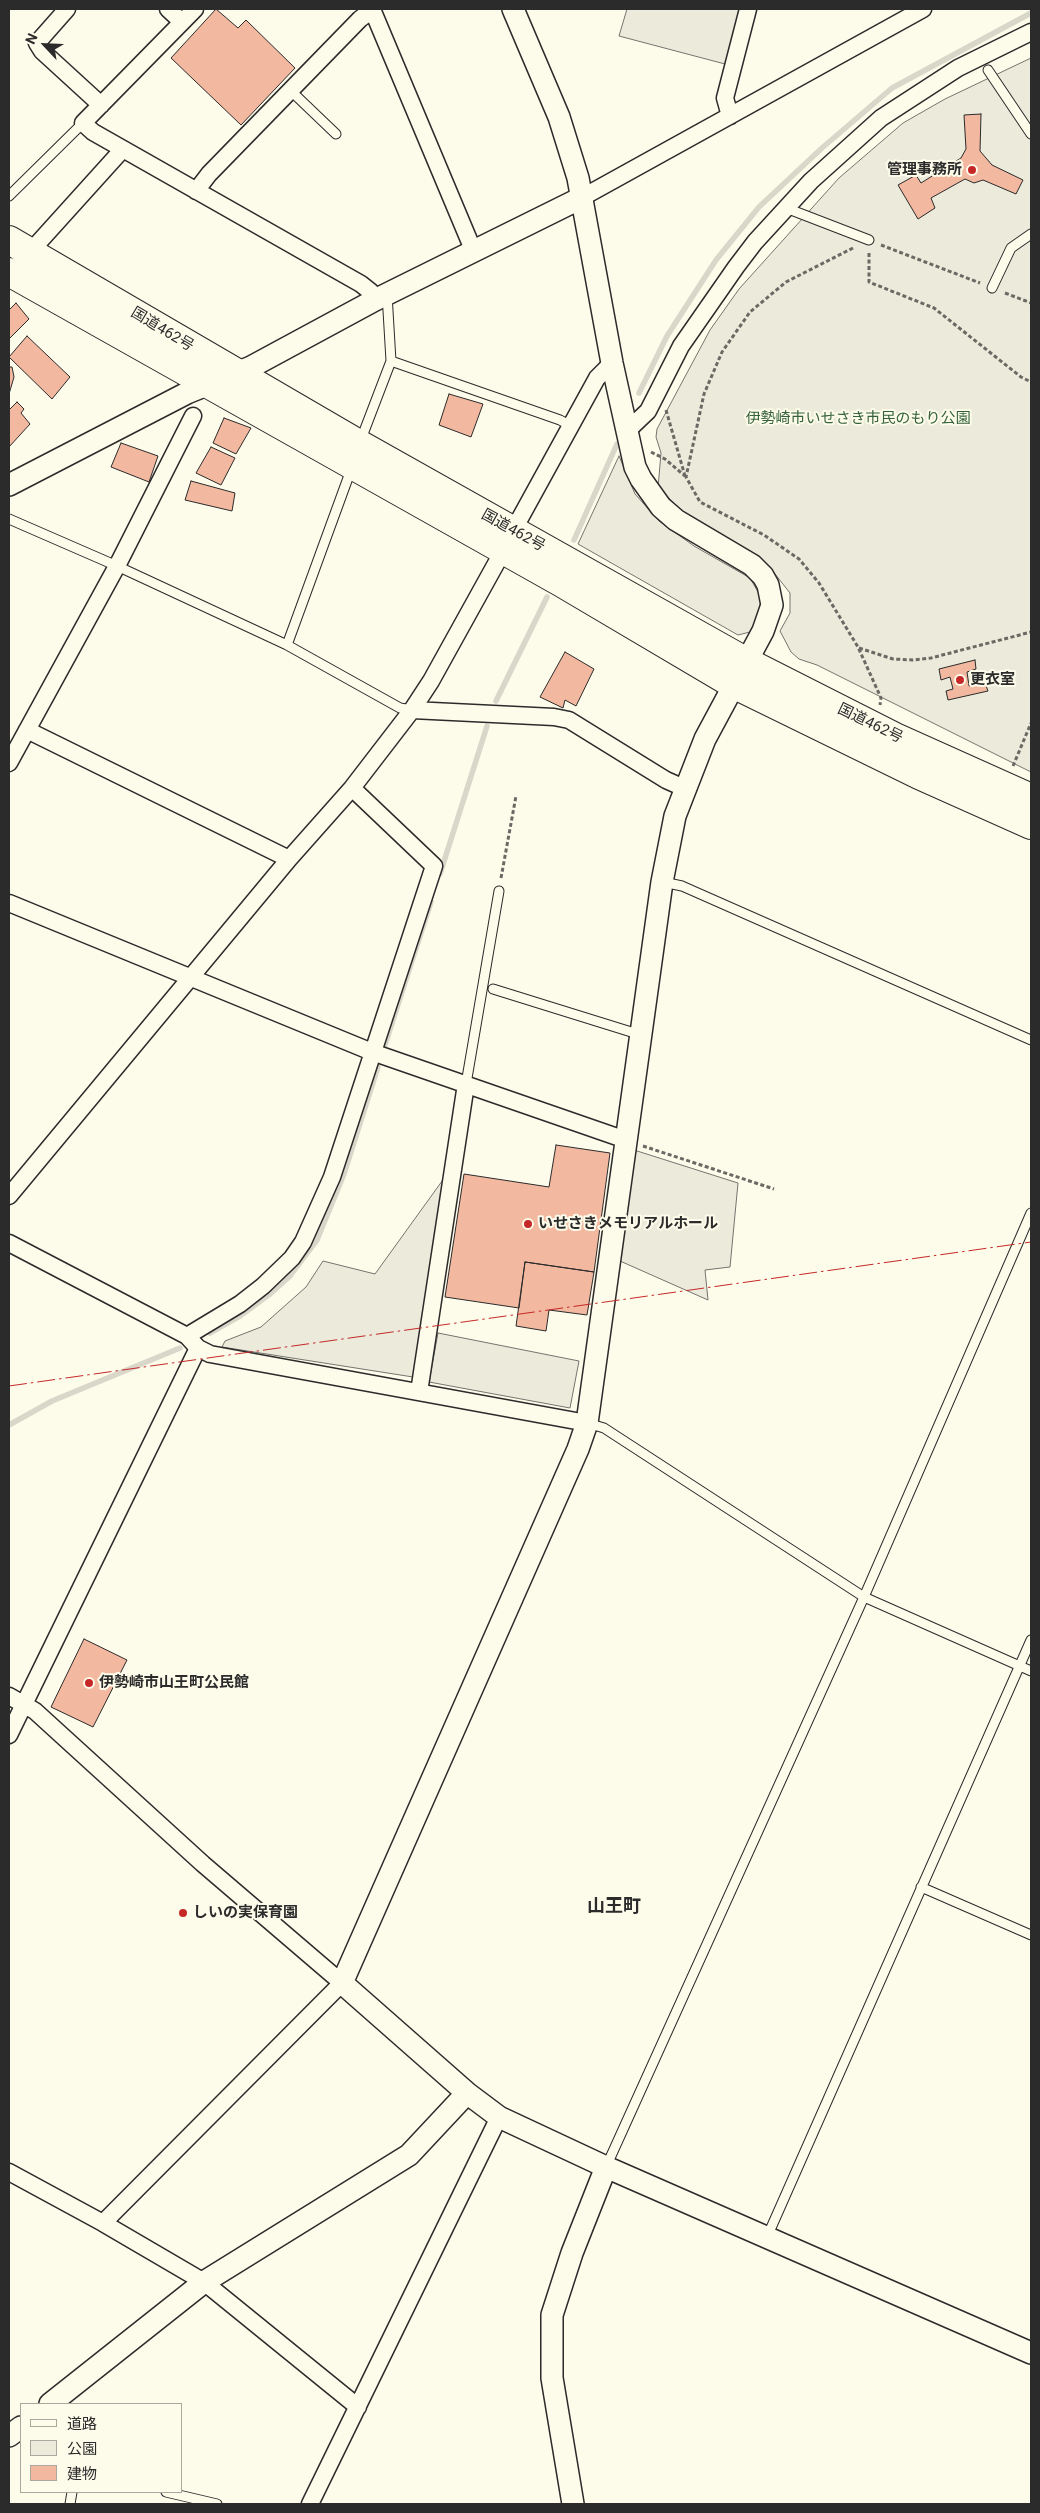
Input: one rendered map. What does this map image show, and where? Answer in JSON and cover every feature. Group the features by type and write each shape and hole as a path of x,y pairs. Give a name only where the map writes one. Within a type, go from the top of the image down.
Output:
{"highway":[{"name":"国道462号","path":"20,246 235,374 356,455"},
{"name":"国道462号","path":"9,272 209,383 356,455 919,775 1031,825"},
{"name":"国道462号","path":"739,672 895,737 1031,798"}],"street":[{"path":"67,9 37,43 101,106"},
{"path":"168,9 182,22"},
{"path":"195,9 83,123 93,132 381,297"},
{"path":"196,191 209,174 290,90 360,18 372,9 474,252"},
{"path":"103,2223 342,1983 578,1450 587,1423 662,882 675,816 684,788 706,739 769,617 772,605 771,592 763,576 752,565 692,532 662,507 641,479 635,467 612,363 583,197 559,116 513,9"},
{"path":"730,116 725,98 748,9"},
{"path":"10,483 209,383 235,374 381,297 583,197 923,9"},
{"path":"628,431 648,411 681,346 736,267 755,242 811,181 881,118 958,68 1031,32"},
{"path":"20,246 123,149"},
{"path":"9,1196 289,859 352,788 412,710 431,681 597,378 612,363"},
{"path":"9,763 117,566 193,416"},
{"path":"412,710 554,717 569,720 666,780 684,788"},
{"path":"27,730 289,859"},
{"path":"9,1735 193,1342 263,1286 292,1258 303,1242 332,1177 434,866 352,788"},
{"path":"9,903 189,979 372,1052 626,1140"},
{"path":"419,1392 466,1084"},
{"path":"9,1243 193,1342 210,1354 587,1423"},
{"path":"9,1696 35,1711 203,1864 467,2093 499,2117 606,2167 1031,2353"},
{"path":"51,2403 204,2282 409,2155 467,2093"},
{"path":"310,2504 499,2117"},
{"path":"573,2504 552,2378 552,2315 572,2253 606,2167"},
{"path":"9,2172 103,2223 204,2282 358,2407"},
{"path":"9,2436 20,2428"}],"lane":[{"path":"988,70 1031,134"},
{"path":"290,90 336,134"},
{"path":"9,196 83,123"},
{"path":"786,208 869,240"},
{"path":"992,288 1011,248 1031,234"},
{"path":"287,645 391,361 381,297"},
{"path":"391,361 560,420 571,426"},
{"path":"9,519 117,566 287,645 400,708 412,710"},
{"path":"662,882 682,886 1031,1040"},
{"path":"466,1084 499,891"},
{"path":"494,989 641,1035"},
{"path":"606,2167 864,1597 1031,1212"},
{"path":"587,1423 604,1428 864,1597 1031,1671"},
{"path":"766,2237 1031,1640"},
{"path":"921,1887 1031,1934"},
{"path":"170,2493 217,2504"}],"path":[{"path":"869,240 869,282 934,308 1021,377 1031,382"},
{"path":"686,477 704,394 722,352 750,312 786,282 869,240 1031,303"},
{"path":"663,405 668,413 672,435 686,477 700,502 764,535 799,559 819,583 858,647 881,698 879,708"},
{"path":"646,450 665,459 686,477"},
{"path":"858,647 893,659 913,660 931,658 1031,632"},
{"path":"1011,771 1031,723"},
{"path":"499,891 516,796"},
{"path":"626,1140 774,1189"}],"green space":[{"path":"627,9 740,9 725,64 619,36"},
{"name":"伊勢崎市いせさき市民のもり公園","path":"1031,58 1031,772 817,665 799,659 791,652 780,631 790,613 790,593 771,569 750,553 689,517 658,488 661,453 656,437 657,429 710,330 739,289 839,178 903,123 945,99"},
{"path":"619,456 635,494 659,521 694,546 750,578 761,597 759,615 750,632 738,635 578,544"}],"shaded area":[{"path":"634,1150 738,1183 730,1267 705,1270 708,1300 620,1261"},
{"path":"445,1177 413,1377 222,1347 225,1341 261,1327 306,1287 323,1261 375,1274"},
{"path":"438,1333 579,1361 570,1408 429,1382"}],"building":[{"path":"216,9 238,28 246,20 295,68 241,125 171,58"},
{"name":"管理事務所","path":"981,114 980,151 992,165 1023,180 1016,194 983,180 974,183 965,179 931,198 935,208 918,219 898,185 916,175 921,183 961,158 966,149 964,115"},
{"path":"16,303 29,319 9,339 9,310"},
{"path":"27,336 70,377 52,399 9,357"},
{"path":"9,367 12,367 14,377 9,394"},
{"path":"449,394 483,404 471,437 439,425"},
{"path":"17,402 24,409 21,413 30,424 9,447 9,410"},
{"path":"224,418 251,428 236,454 213,443"},
{"path":"121,443 158,456 149,482 111,467"},
{"path":"211,447 235,458 221,485 196,473"},
{"path":"191,481 235,493 232,511 185,500"},
{"path":"565,652 594,669 576,706 565,700 563,708 540,697"},
{"name":"更衣室","path":"975,660 976,669 967,672 969,686 984,680 988,691 948,700 946,691 953,689 950,677 941,680 939,669"},
{"name":"いせさきメモリアルホール","path":"556,1145 610,1153 594,1272 525,1262 519,1308 445,1297 464,1174 549,1187"},
{"path":"525,1262 594,1272 587,1315 549,1310 546,1331 516,1326"},
{"name":"伊勢崎市山王町公民館","path":"84,1639 127,1660 93,1727 51,1707"}],"waterway":[{"path":"639,393 667,336 716,260 759,207 822,148 892,88 1031,13"},
{"path":"574,540 617,444"},
{"path":"496,701 547,597"},
{"path":"440,874 487,726"},
{"path":"385,1045 431,902"},
{"path":"210,1333 240,1316 270,1294 289,1277 317,1240 344,1174 378,1067"},
{"path":"9,1425 52,1401 180,1348"}],"power":[{"path":"9,1386 1031,1242"}],"place":[{"name":"管理事務所","path":"972,170"},
{"name":"更衣室","path":"960,680"},
{"name":"いせさきメモリアルホール","path":"528,1224"},
{"name":"伊勢崎市山王町公民館","path":"89,1683"},
{"name":"しいの実保育園","path":"183,1913"}],"district":[{"name":"山王町","path":"614,1907"}]}
